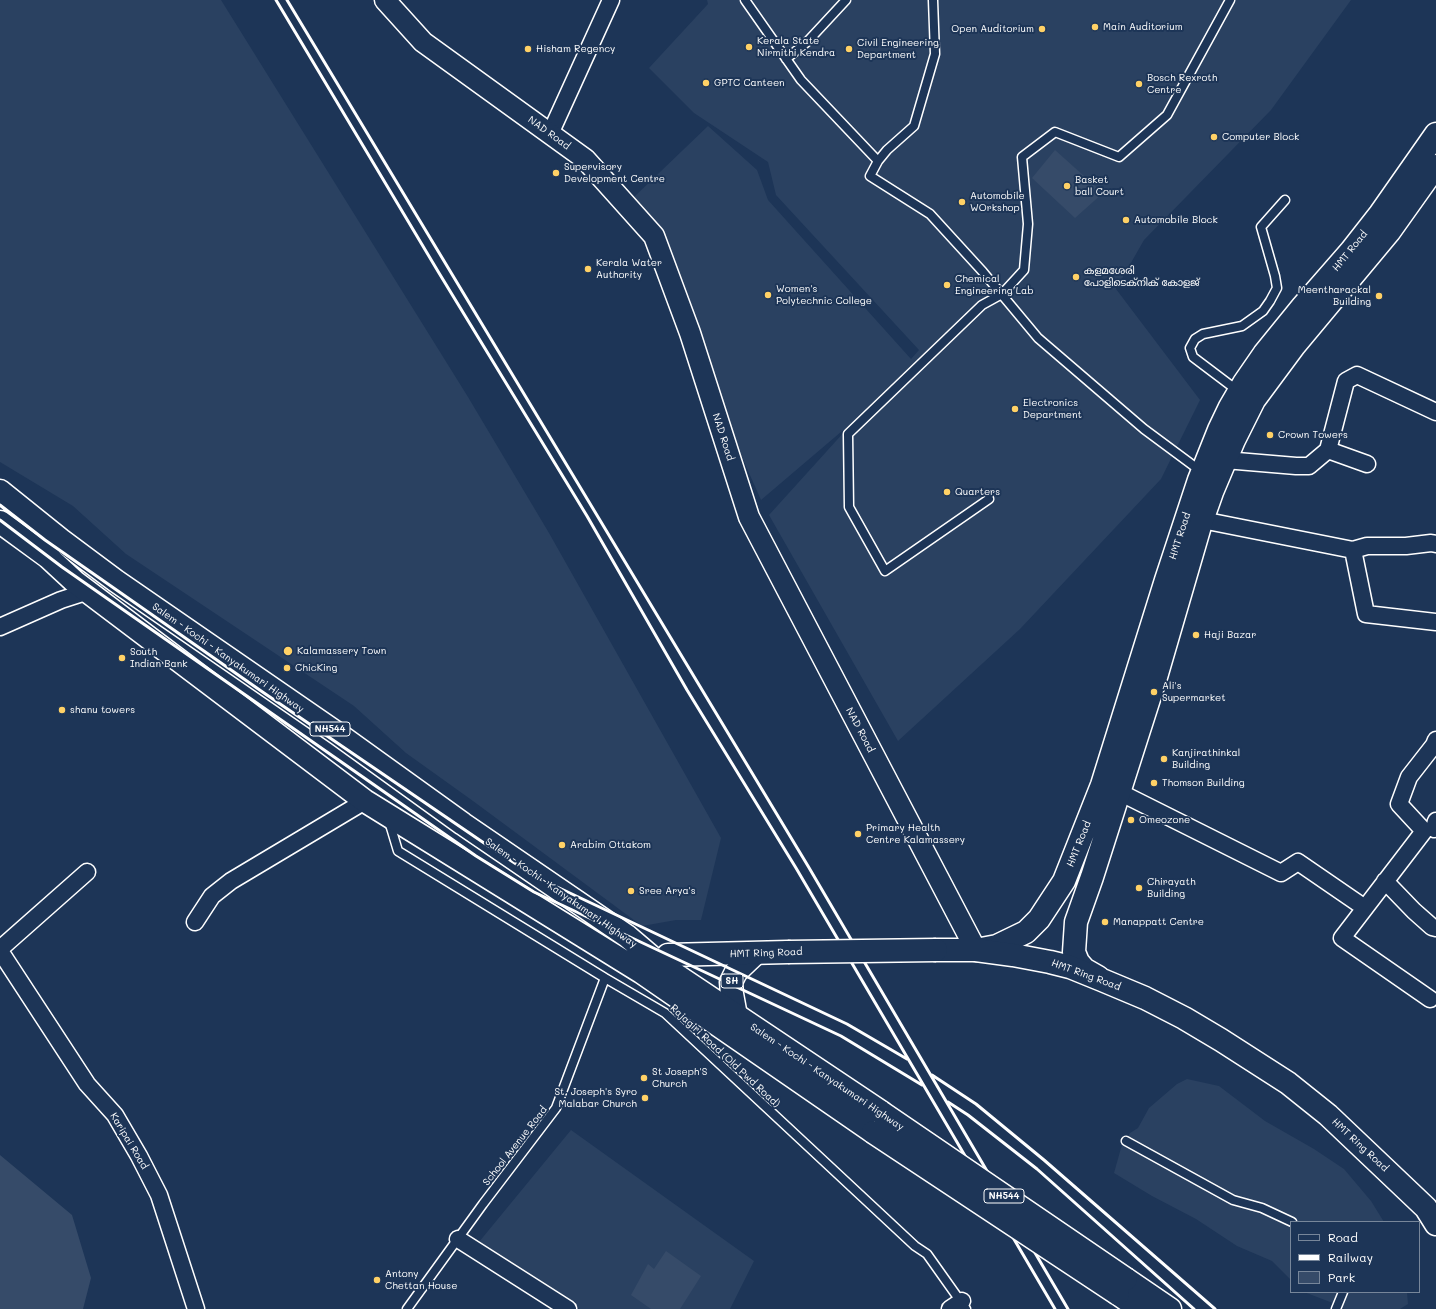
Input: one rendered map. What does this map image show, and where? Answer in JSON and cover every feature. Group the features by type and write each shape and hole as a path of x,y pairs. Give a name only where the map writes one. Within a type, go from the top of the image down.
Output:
{"main road":[{"name":"HMT Road","path":"976,950 997,946 1026,932 1039,919 1064,881 1102,785 1166,580 1202,472 1219,430 1238,392 1264,354 1356,245 1380,214 1436,134"},
{"name":"HMT Road","path":"1102,980 1084,969 1078,962 1074,952 1076,922 1092,877 1156,677 1202,520 1226,460 1254,400 1270,377 1389,232 1436,166"},
{"name":"Salem - Kochi - Kanyakumari Highway","path":"0,491 61,540 116,581 326,725 462,824 627,936 661,965 736,1016 877,1122"},
{"name":"Salem - Kochi - Kanyakumari Highway","path":"0,522 48,557 75,582 89,591 365,801 641,972 678,998 877,1122"},
{"name":"HMT Ring Road","path":"661,965 668,955 976,950 1013,955 1070,967 1145,998 1184,1018 1222,1040 1288,1083 1328,1115 1433,1210"},
{"name":"SH","path":"736,1016 731,982 736,972 755,954"},
{"path":"678,998 699,991"},
{"name":"NH544","path":"877,1122 1122,1286 1170,1309"},
{"name":"NH544","path":"1122,1286 1140,1309"}],"street":[{"name":"NAD Road","path":"385,0 423,42 585,159 654,236 690,333 749,517 976,950"},
{"path":"550,134 611,0"},
{"path":"1226,460 1309,466 1328,450 1346,381 1357,375 1436,412"},
{"path":"1328,450 1367,464"},
{"path":"1202,520 1353,550 1368,546 1436,544"},
{"path":"1353,550 1366,614 1436,622"},
{"path":"0,627 61,600 89,591"},
{"path":"1430,1000 1342,938 1386,882 1433,827 1399,804 1408,777 1434,746 1436,740"},
{"path":"1118,792 1281,873 1298,862 1365,908"},
{"path":"195,922 212,896 231,880 365,801"},
{"path":"0,950 88,872"},
{"path":"1386,882 1414,911 1432,927 1436,928"},
{"name":"Karipai Road","path":"0,950 86,1084 115,1115 139,1156 159,1195 196,1309"},
{"path":"458,1239 568,1309"}],"lane":[{"path":"745,0 801,80 878,161"},
{"path":"786,59 807,42 846,0"},
{"path":"933,0 935,54 914,126 887,150 878,161 870,176 930,214 983,272 1038,338 1144,429 1202,472"},
{"path":"989,499 885,571 850,507 848,434 982,305 1002,294 1024,270 1028,224 1022,157 1055,132 1119,157 1167,115 1230,0"},
{"path":"1238,392 1193,357 1190,348 1195,339 1203,334 1242,326 1264,311 1277,288 1261,227 1285,200"},
{"name":"Rajagiri Road (Old Pwd Road)","path":"387,816 398,851 666,1014 915,1246 927,1254 959,1306"},
{"name":"School Avenue Road","path":"407,1309 556,1108 605,978"},
{"path":"1126,1141 1233,1200 1262,1208 1290,1221"},
{"path":"1336,1309 1343,1293"}],"shaded area":[{"path":"0,0 221,0 468,397 549,533 721,838 701,920 676,920 642,926 406,753 354,706 126,554 73,506 0,462"},
{"path":"707,0 1351,0 1271,110 1144,240 1116,289 1200,400 1161,479 1020,629 898,741 769,515 855,420 761,500 726,421 662,235 634,197 708,126 757,170 768,200 911,359 919,350 776,195 768,162 694,113 649,68 708,4"},
{"path":"1187,1079 1219,1086 1265,1121 1314,1149 1344,1169 1371,1201 1383,1221 1290,1221 1290,1279 1272,1261 1237,1246 1196,1219 1152,1196 1114,1173 1121,1148 1130,1133 1138,1128 1149,1108 1177,1084"},
{"path":"571,1130 754,1261 730,1309 580,1309 479,1242"},
{"path":"1307,1293 1407,1293 1408,1304 1400,1309 1345,1309"}],"green space":[{"name":"Basket ball Court","path":"1055,150 1103,193 1075,218 1032,178"},
{"path":"0,1155 72,1215 91,1278 83,1309 0,1309"},
{"path":"666,1251 701,1276 680,1309 651,1309 631,1295 648,1264 654,1269"}],"railway":[{"path":"276,0 439,273 587,516 687,690 796,868 1055,1309"},
{"path":"287,0 808,866 1068,1309"},
{"path":"0,505 45,540 264,693 536,877 847,1024 907,1059"},
{"path":"0,520 62,567 476,856 534,892 841,1036 922,1085"},
{"path":"932,1075 976,1104 1044,1160 1215,1309"},
{"path":"948,1102 968,1115 1037,1169 1194,1309"}],"place":[{"name":"Main Auditorium","path":"1095,27"},
{"name":"Open Auditorium","path":"1042,29"},
{"name":"Kerala State Nirmithi Kendra","path":"749,47"},
{"name":"Hisham Regency","path":"528,49"},
{"name":"Civil Engineering Department","path":"849,49"},
{"name":"GPTC Canteen","path":"706,83"},
{"name":"Bosch Rexroth Centre","path":"1139,84"},
{"name":"Computer Block","path":"1214,137"},
{"name":"Supervisory Development Centre","path":"556,173"},
{"name":"Basket ball Court","path":"1067,186"},
{"name":"Automobile WOrkshop","path":"962,202"},
{"name":"Automobile Block","path":"1126,220"},
{"name":"Kerala Water Authority","path":"588,269"},
{"name":"കളമശേരി പോളിടെക്നിക് കോളജ്","path":"1076,277"},
{"name":"Chemical Engineering Lab","path":"947,285"},
{"name":"Women's Polytechnic College","path":"768,295"},
{"name":"Meentharackal Building","path":"1379,296"},
{"name":"Electronics Department","path":"1015,409"},
{"name":"Crown Towers","path":"1270,435"},
{"name":"Quarters","path":"947,492"},
{"name":"Haji Bazar","path":"1196,635"},
{"name":"Kalamassery Town","path":"288,651"},
{"name":"South Indian Bank","path":"122,658"},
{"name":"ChicKing","path":"287,668"},
{"name":"Ali's Supermarket","path":"1154,692"},
{"name":"shanu towers","path":"62,710"},
{"name":"Kanjirathinkal Building","path":"1164,759"},
{"name":"Thomson Building","path":"1154,783"},
{"name":"Omeozone","path":"1131,820"},
{"name":"Primary Health Centre Kalamassery","path":"858,834"},
{"name":"Arabim Ottakom","path":"562,845"},
{"name":"Chirayath Building","path":"1139,888"},
{"name":"Sree Arya's","path":"631,891"},
{"name":"Manappatt Centre","path":"1105,922"},
{"name":"St Joseph'S Church","path":"644,1078"},
{"name":"St. Joseph's Syro Malabar Church","path":"645,1098"},
{"name":"Antony Chettan House","path":"377,1280"}]}
